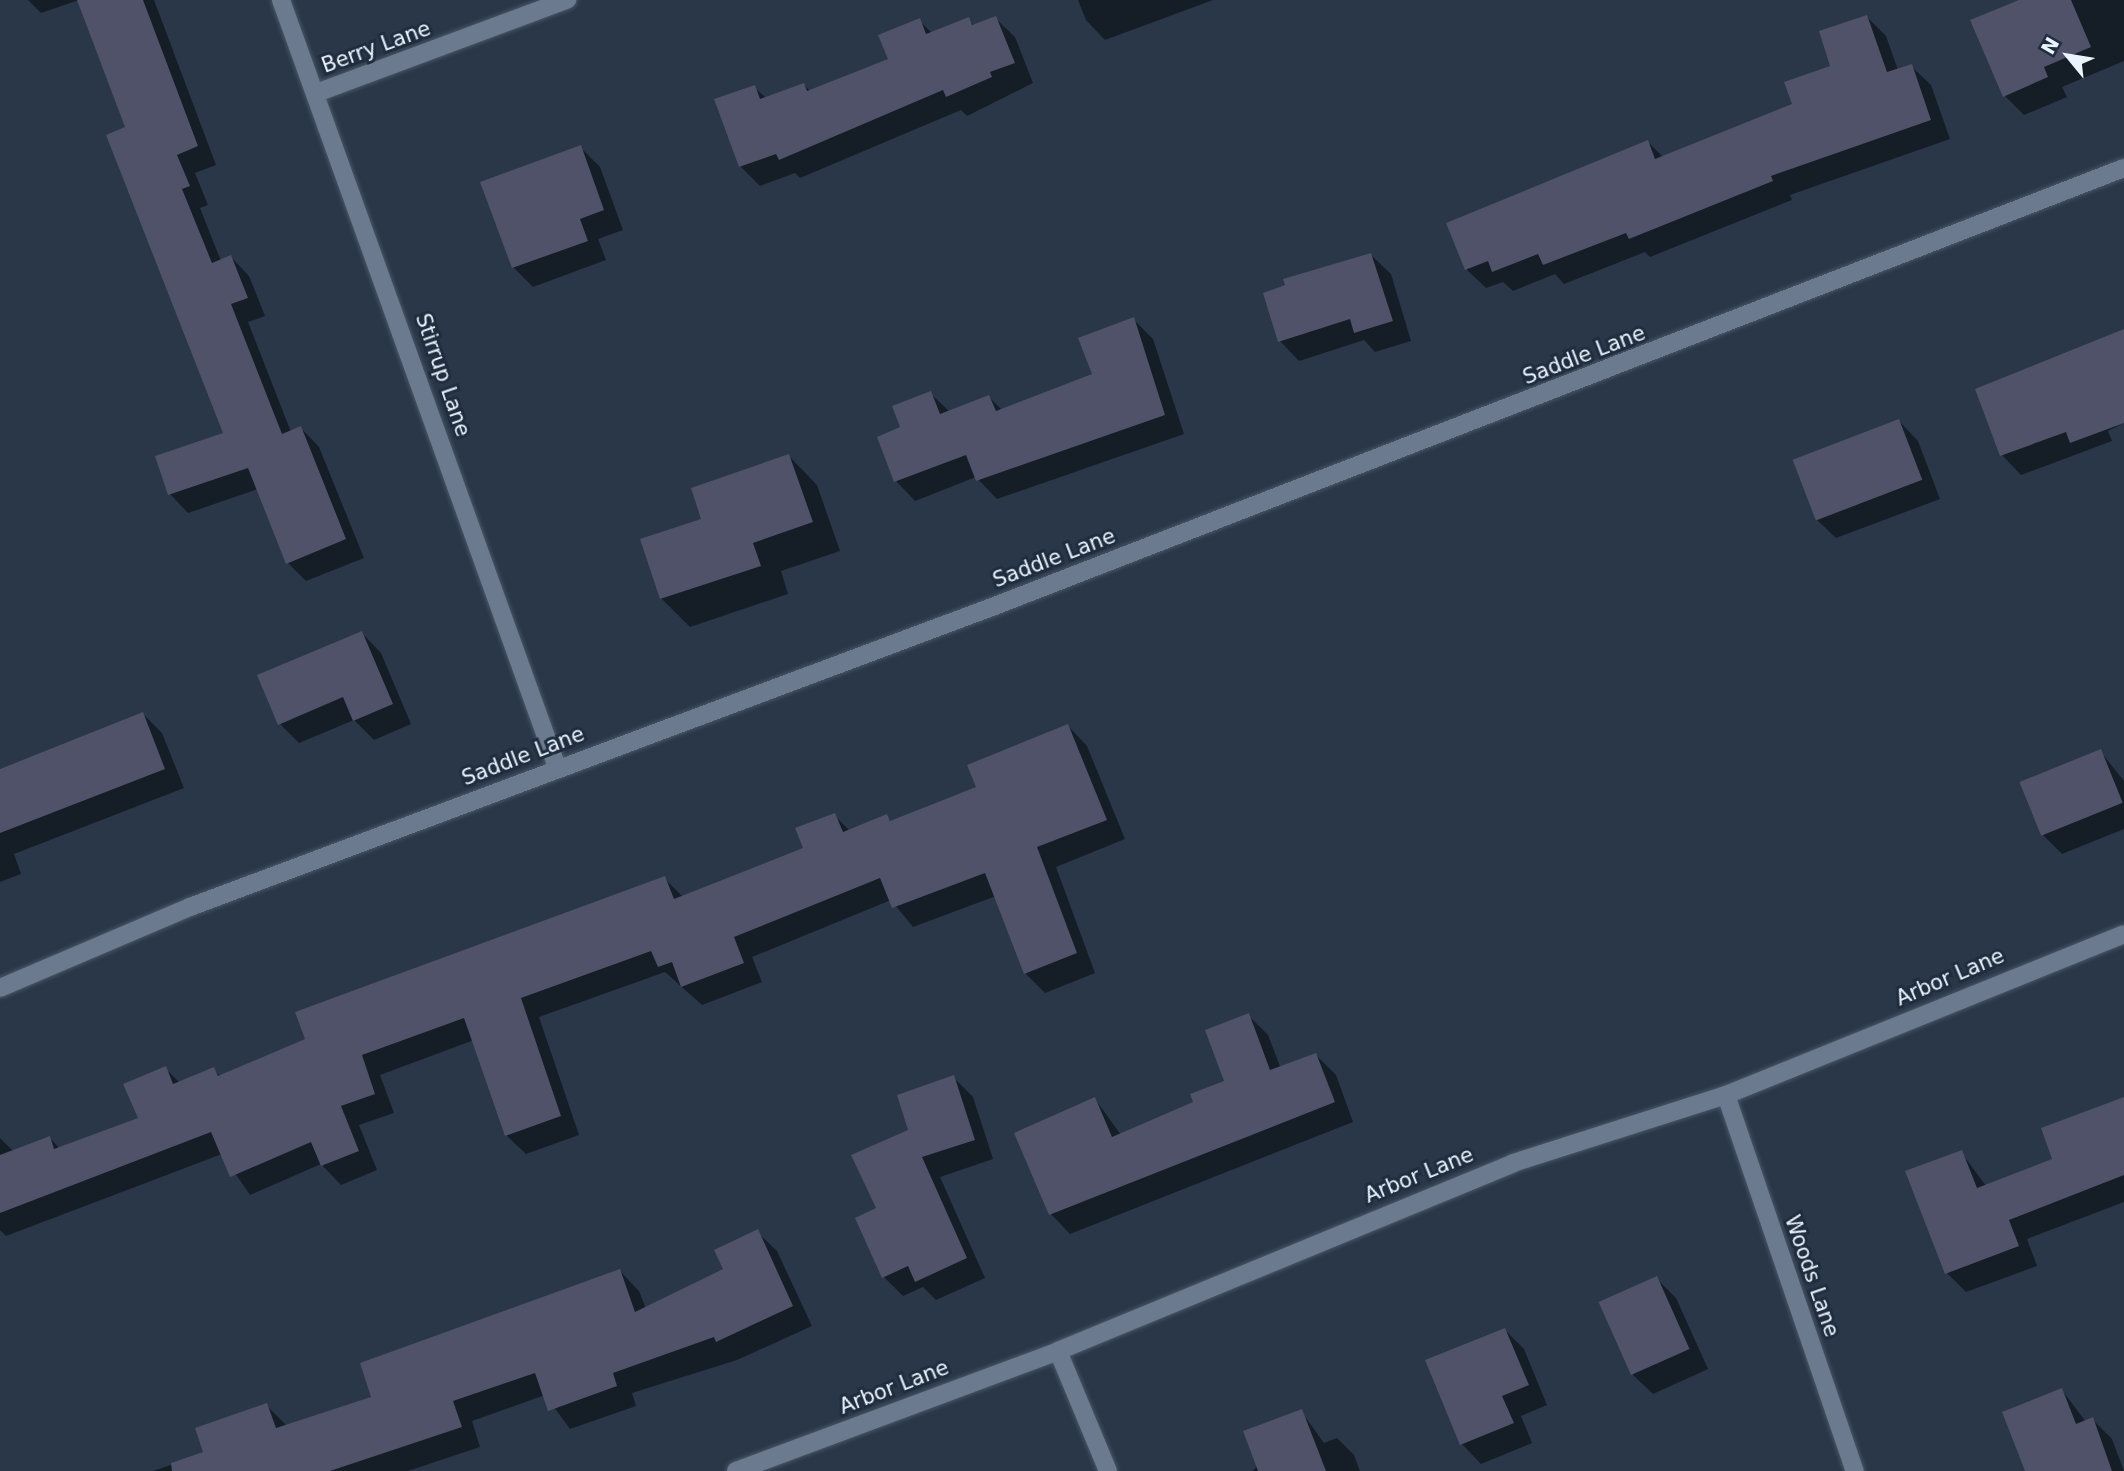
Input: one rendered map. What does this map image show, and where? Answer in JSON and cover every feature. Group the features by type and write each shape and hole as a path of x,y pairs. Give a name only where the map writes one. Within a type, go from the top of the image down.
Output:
{"street":[{"name":"Stirrup Lane","path":"281,0 319,92 557,767"},
{"name":"Berry Lane","path":"319,92 567,0"},
{"name":"Saddle Lane","path":"0,988 190,907 557,767 1005,602 2124,168"},
{"name":"Arbor Lane","path":"736,1471 1058,1350 1513,1163 1726,1095 2124,934"},
{"name":"Woods Lane","path":"1726,1095 1856,1471"},
{"path":"1058,1350 1108,1471"}],"building":[{"path":"77,0 143,0 198,146 177,155 190,186 182,189 212,263 231,255 248,298 231,304 282,434 301,426 346,539 286,564 248,468 168,495 155,456 223,433 106,135 125,127"},
{"path":"2019,0 2071,0 2091,47 2044,67 2048,77 2003,97 1970,20"},
{"path":"1867,15 1887,72 1912,64 1931,120 1771,176 1773,181 1629,239 1626,233 1543,265 1538,254 1492,272 1488,261 1465,270 1446,223 1648,140 1655,159 1792,104 1784,82 1830,66 1819,31"},
{"path":"996,16 1015,63 990,72 992,77 946,97 943,90 779,160 776,154 739,167 714,99 755,85 760,99 804,83 807,91 888,59 878,35 920,18 926,34 969,17 972,25"},
{"path":"581,145 604,210 580,219 588,241 512,268 480,182"},
{"path":"1371,253 1393,321 1354,333 1350,319 1278,342 1263,293 1285,285 1283,279"},
{"path":"1134,317 1165,415 976,481 966,455 894,482 877,437 900,427 892,406 931,391 940,414 989,395 996,411 1092,374 1078,338"},
{"path":"2124,329 2124,423 2070,443 2066,432 2000,456 1975,389"},
{"path":"1899,419 1922,480 1816,521 1793,460"},
{"path":"789,454 813,522 753,543 761,566 660,599 640,539 701,519 691,488"},
{"path":"362,631 393,704 353,721 343,697 278,725 257,675"},
{"path":"143,712 165,769 0,833 0,769"},
{"path":"1068,724 1107,820 1037,847 1077,953 1024,974 985,873 892,908 880,878 734,937 744,963 681,987 672,962 658,967 651,951 521,998 561,1116 505,1136 464,1018 362,1055 375,1094 341,1106 359,1151 321,1166 311,1142 230,1177 211,1132 0,1213 0,1155 50,1136 54,1149 138,1118 123,1084 166,1066 173,1084 214,1067 218,1076 305,1039 295,1012 665,876 674,899 803,848 795,828 835,813 843,832 887,814 890,821 976,787 967,765"},
{"path":"2101,749 2123,803 2041,836 2019,782"},
{"path":"1249,1013 1270,1070 1316,1053 1335,1102 1049,1215 1014,1133 1095,1097 1112,1137 1193,1102 1190,1094 1224,1081 1205,1030"},
{"path":"954,1075 975,1140 922,1157 967,1258 915,1282 908,1266 882,1278 855,1218 876,1208 851,1155 908,1130 897,1095"},
{"path":"2124,1097 2124,1175 2009,1220 2019,1246 1945,1274 1905,1171 1962,1150 1977,1188 2052,1159 2041,1128"},
{"path":"758,1229 793,1306 716,1342 714,1337 613,1373 617,1386 548,1411 535,1373 453,1401 462,1427 330,1471 172,1471 171,1463 203,1452 195,1428 267,1403 276,1428 371,1397 360,1363 620,1269 635,1312 723,1269 714,1250"},
{"path":"1657,1276 1690,1349 1631,1375 1599,1302"},
{"path":"1505,1328 1529,1385 1502,1396 1514,1423 1460,1445 1425,1360"},
{"path":"2062,1388 2076,1424 2093,1417 2112,1471 2025,1471 2002,1412"},
{"path":"1302,1409 1326,1471 1258,1471 1243,1431"}]}
